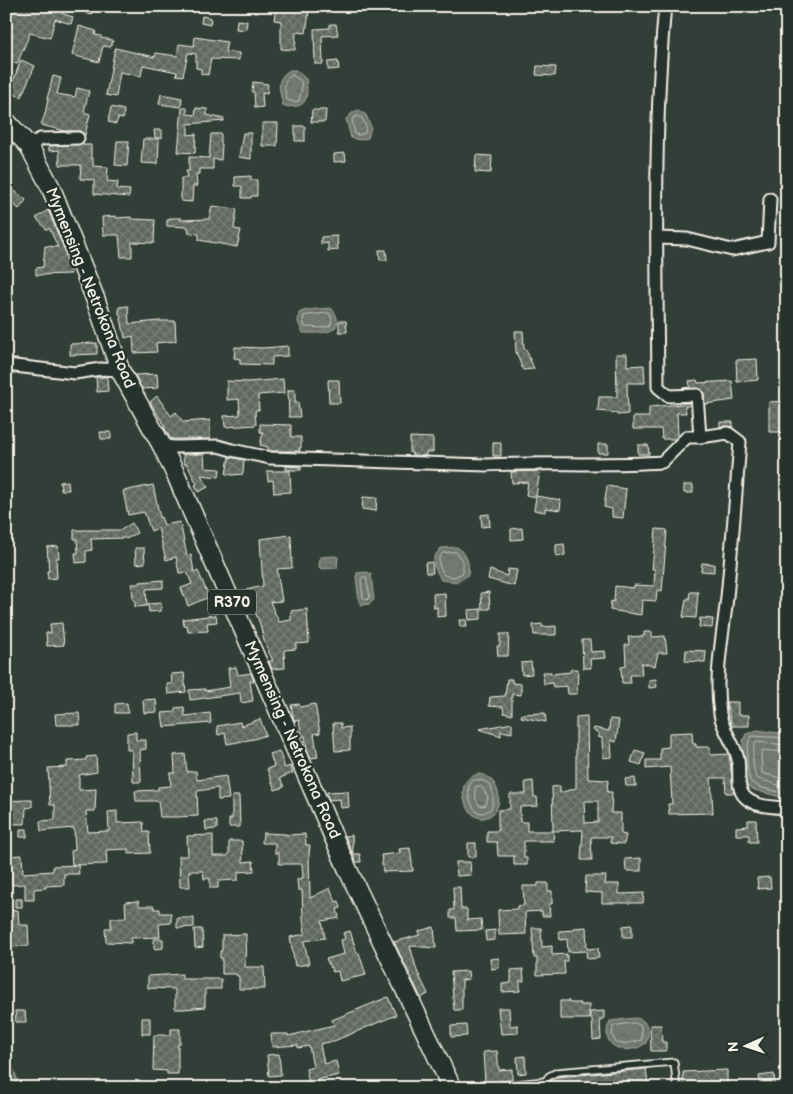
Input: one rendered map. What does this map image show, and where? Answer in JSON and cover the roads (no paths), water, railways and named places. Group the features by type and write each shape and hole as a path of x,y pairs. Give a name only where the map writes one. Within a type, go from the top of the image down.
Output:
{"main road":[{"name":"Mymensing - Netrokona Road","path":"6,121 29,146 51,188 95,298 120,370 162,446 348,870 452,1088"}],"street":[{"path":"665,6 660,56 656,196 658,387 669,396 697,395 700,437"},
{"path":"29,146 40,139 78,138"},
{"path":"657,238 687,239 732,250 768,242 770,199"},
{"path":"6,365 75,373 101,368 120,370"},
{"path":"162,446 218,446 270,458 486,465 522,463 637,464 662,462 687,437 728,433 740,442 732,543 718,666 719,706 724,730 732,740 743,796 752,802 771,807 787,808"}],"lane":[{"path":"480,1088 544,1081 557,1072 674,1062 677,1088"}],"water":[{"path":"290,70 296,70 306,79 307,93 301,105 291,107 283,106 279,85 282,77"},
{"path":"359,110 366,115 371,127 368,138 360,140 351,138 346,119 353,112"},
{"path":"331,308 337,318 335,328 331,331 319,333 303,333 298,322 299,313 306,310"},
{"path":"457,547 467,559 468,575 458,582 441,580 434,566 434,557 441,548"},
{"path":"320,557 338,557 337,568 321,569 319,567"},
{"path":"367,572 371,574 374,600 369,604 361,605 356,577 357,573"},
{"path":"757,730 787,734 787,799 751,789 744,780 743,741 746,734"},
{"path":"481,774 493,782 499,796 496,810 484,818 477,817 471,813 464,798 463,790 466,782 471,777"},
{"path":"635,1018 646,1023 648,1035 646,1043 631,1049 623,1049 611,1044 607,1030 610,1021"},
{"path":"6,1045 18,1082 24,1088 6,1088"}]}
